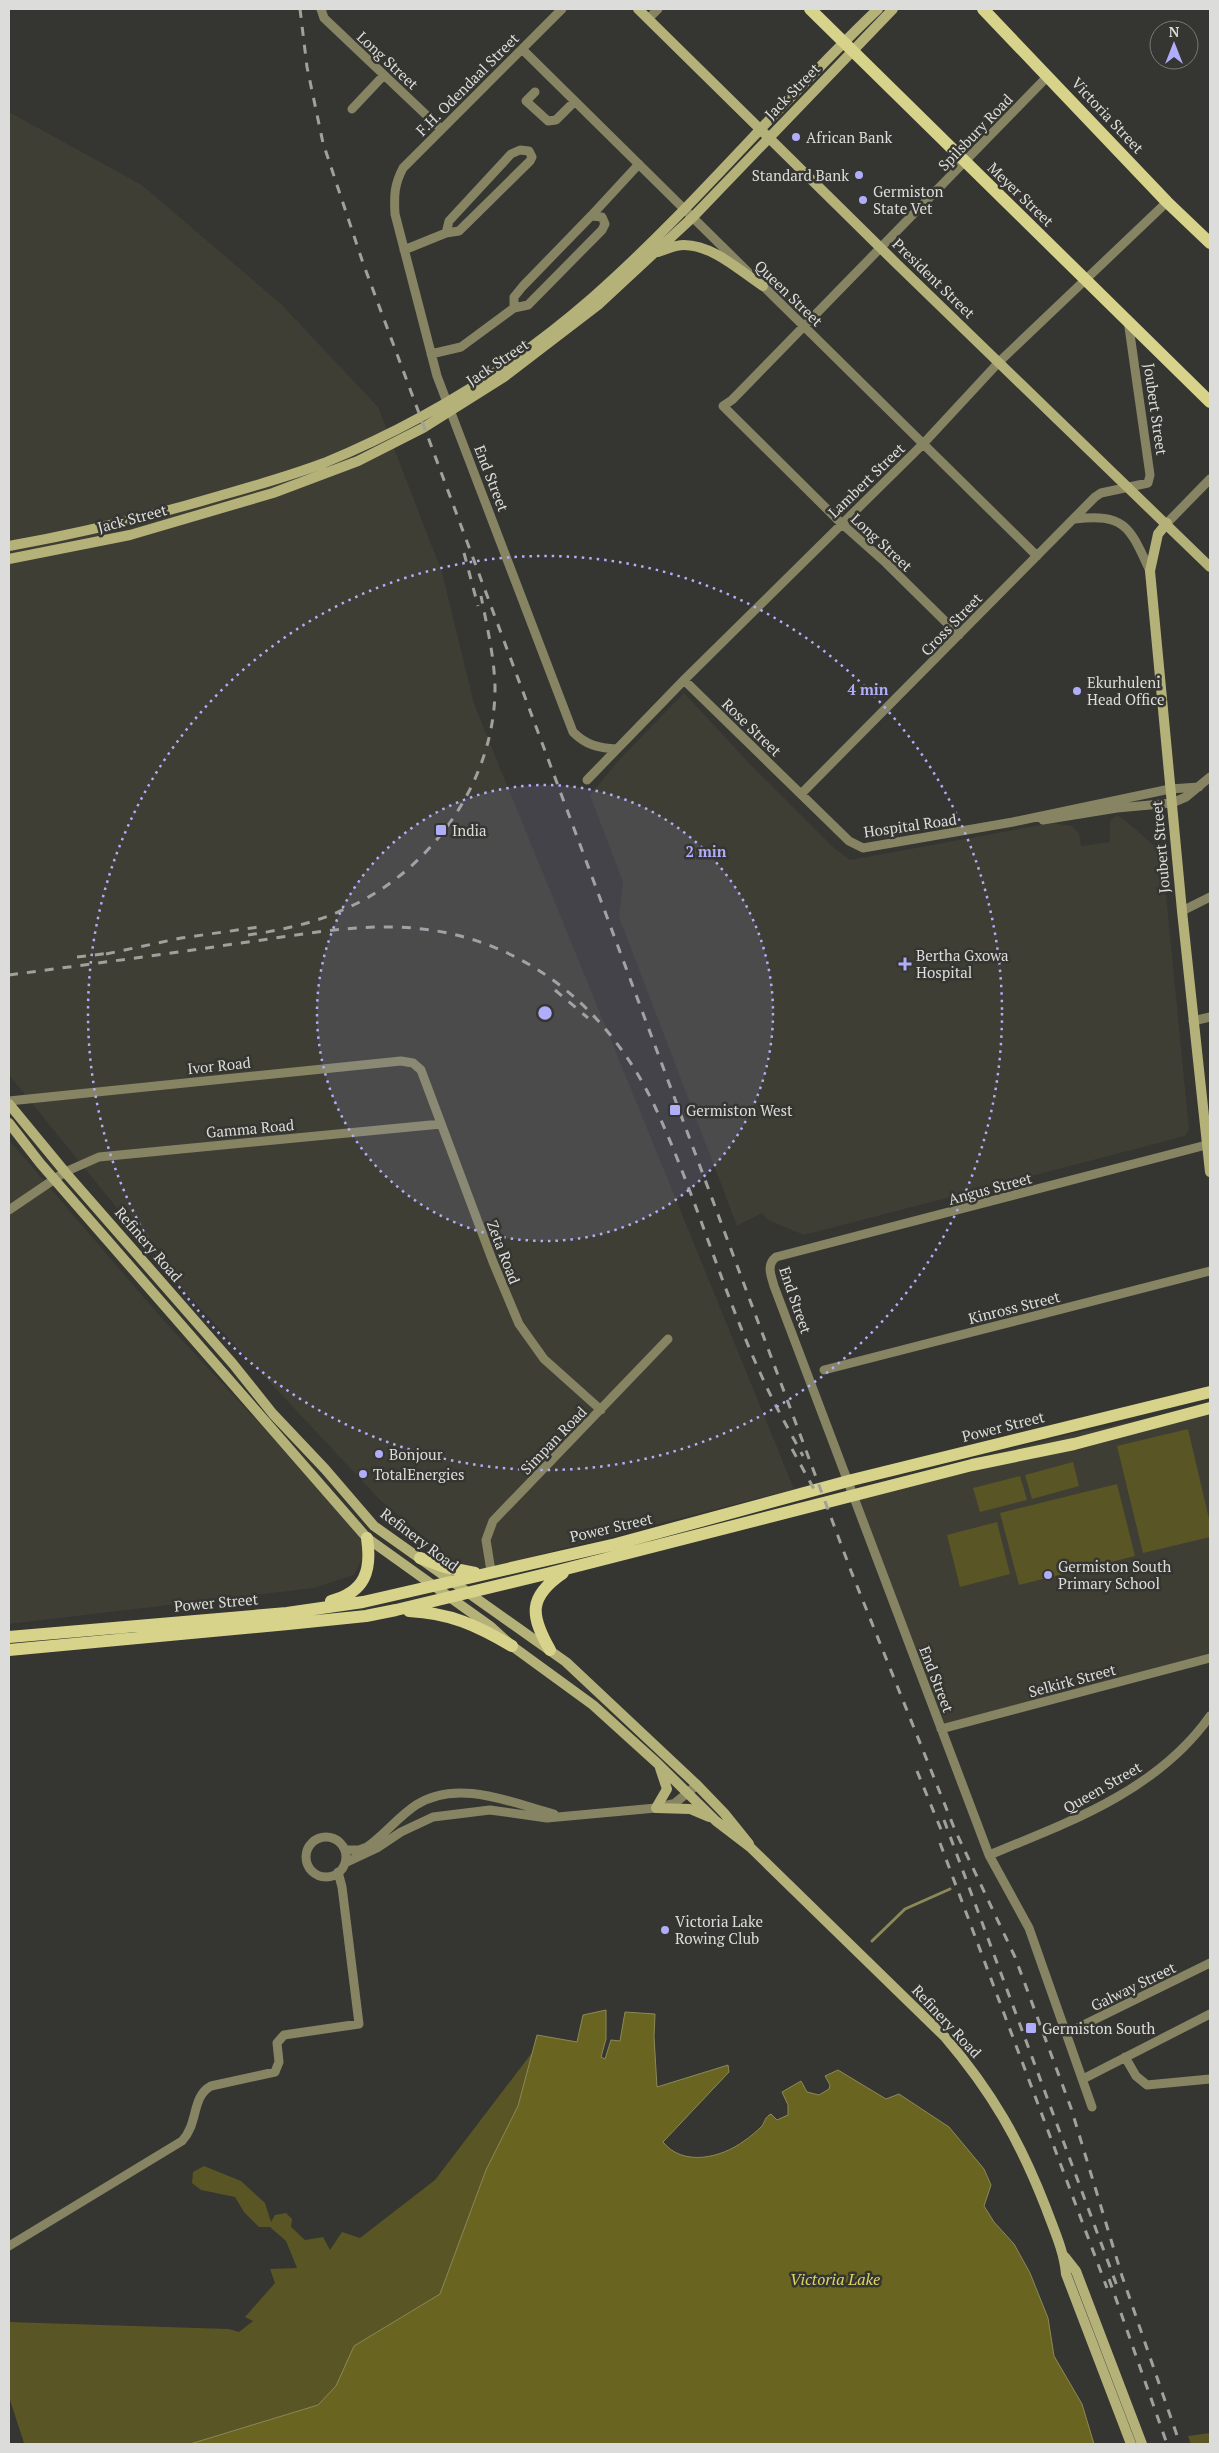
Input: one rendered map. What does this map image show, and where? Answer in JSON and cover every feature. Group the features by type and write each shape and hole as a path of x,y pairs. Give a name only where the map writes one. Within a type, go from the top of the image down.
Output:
{"main road":[{"name":"President Street","path":"638,9 1210,567"},
{"name":"Meyer Street","path":"810,9 1210,402"},
{"name":"Jack Street","path":"9,559 130,535 273,494 324,475 388,446 548,345 598,305 693,217 765,133 848,46 878,9"},
{"name":"Jack Street","path":"848,46 893,9"},
{"name":"Victoria Street","path":"983,9 1167,202 1210,243"},
{"name":"Jack Street","path":"9,546 128,522 270,481 321,464 454,403 592,298 684,208 765,133"},
{"path":"655,254 674,246 699,247 716,254 762,286"},
{"name":"Joubert Street","path":"1167,523 1158,534 1150,571 1182,911 1193,1021 1209,1144 1210,1172"},
{"name":"Refinery Road","path":"9,1103 65,1172 234,1364 273,1414 325,1469 374,1526 550,1650 577,1672 697,1785 730,1820 750,1847"},
{"name":"Refinery Road","path":"9,1123 54,1179 367,1538 490,1626 512,1646 593,1705 689,1793 716,1821 750,1847 945,2037 983,2083 1013,2131 1033,2175 1064,2257"},
{"path":"140,1277 150,1269"},
{"path":"180,1323 189,1313"},
{"path":"223,1372 234,1364"},
{"name":"Power Street","path":"9,1650 366,1616 396,1610 570,1568 967,1451 1210,1392"},
{"name":"Power Street","path":"15,1636 287,1613 363,1602 486,1572 709,1526 1074,1444 1210,1408"},
{"path":"287,1613 343,1597 358,1588 366,1573 370,1556 367,1538"},
{"path":"420,1558 454,1569 486,1572"},
{"path":"550,1650 535,1621 536,1603 552,1580 570,1568"},
{"path":"396,1610 434,1612 459,1619 512,1646"},
{"path":"15,1636 24,1649"},
{"path":"657,1763 664,1776 667,1789 656,1808 690,1809 716,1821"},
{"path":"1064,2257 1066,2274 1131,2444"},
{"path":"1064,2257 1076,2271 1142,2444"}],"street":[{"name":"Long Street","path":"320,9 324,18 441,129"},
{"name":"F.H. Odendaal Street","path":"396,182 413,156 562,9"},
{"path":"648,19 658,9"},
{"name":"Queen Street","path":"522,49 1037,556"},
{"path":"352,109 384,75"},
{"name":"Spilsbury Road","path":"726,408 1048,76"},
{"path":"535,92 526,101 548,121 556,120 575,100"},
{"path":"404,250 446,233 459,231 530,161 532,157 529,151 520,150 511,154 449,221 446,233"},
{"path":"514,308 514,297 523,286 639,164"},
{"name":"End Street","path":"396,182 395,214 437,376 573,732 586,744 595,747 617,749"},
{"name":"Lambert Street","path":"588,780 684,680 923,444 999,362 1085,278 1167,202"},
{"path":"431,354 461,347 514,308 528,305 602,230 605,224 604,220 598,216 591,216"},
{"name":"Joubert Street","path":"1128,320 1150,475 1148,483 1129,486"},
{"name":"Long Street","path":"726,408 841,523 886,563 959,635"},
{"path":"1167,523 1210,479"},
{"name":"Cross Street","path":"801,794 1101,493 1129,486"},
{"path":"1075,519 1100,516 1114,519 1126,528 1135,539 1150,571"},
{"name":"Rose Street","path":"684,680 801,794"},
{"path":"1172,803 1199,788 1210,777"},
{"name":"Hospital Road","path":"801,794 849,841 863,848 1013,822 1170,789 1199,788"},
{"name":"Hospital Road","path":"1013,822 1064,817 1117,808 1172,803"},
{"path":"1182,911 1210,897"},
{"path":"1193,1021 1210,1017"},
{"name":"Ivor Road","path":"9,1103 400,1061 418,1066 424,1078"},
{"name":"Zeta Road","path":"424,1078 519,1324 544,1359 601,1410"},
{"name":"Gamma Road","path":"9,1210 65,1172 92,1159 119,1154 441,1124"},
{"name":"Angus Street","path":"776,1257 1209,1144"},
{"name":"End Street","path":"776,1257 769,1266 774,1286 989,1855 1029,1928 1092,2107"},
{"name":"Kinross Street","path":"824,1370 1210,1271"},
{"name":"Simpan Road","path":"486,1572 486,1540 492,1521 668,1340"},
{"name":"Selkirk Street","path":"941,1729 1210,1658"},
{"name":"Queen Street","path":"989,1855 1068,1823 1116,1798 1154,1773 1183,1749 1210,1716"},
{"path":"345,1862 345,1850 337,1840 325,1837 314,1841 307,1850 306,1861 313,1872 326,1877 338,1872 345,1862 377,1848 423,1820 474,1811 495,1810 546,1818 656,1808 675,1803 697,1785"},
{"path":"345,1850 359,1850 367,1847 416,1805 428,1799 473,1794 494,1796 560,1816"},
{"path":"473,1794 474,1811"},
{"path":"9,2246 182,2141 192,2127 197,2103 204,2089 210,2086 275,2072 278,2062 277,2043 284,2035 359,2024 342,1887 338,1872"},
{"name":"Galway Street","path":"1067,2033 1210,1963"},
{"path":"1083,2079 1210,2014"},
{"path":"1125,2057 1136,2076 1147,2085 1210,2079"}],"shaded area":[{"path":"9,112 142,185 281,304 378,407 442,572 474,704 794,1489 468,1573 381,1501 186,1293 9,1075"},
{"name":"Bertha Gxowa Hospital","path":"684,693 749,763 834,848 850,860 1052,823 1072,826 1079,833 1081,846 1110,842 1110,821 1117,815 1132,826 1162,853 1189,1130 1185,1136 804,1235 768,1220 762,1213 737,1226 619,917 623,882 590,795 619,760"},
{"path":"9,1140 158,1314 347,1518 363,1542 362,1559 354,1575 314,1588 9,1624"},
{"name":"Germiston South Primary School","path":"1210,1405 1210,1661 943,1730 853,1489 1072,1434"},
{"path":"1188,1429 1210,1523 1210,1537 1143,1553 1117,1446"},
{"path":"1073,1462 1079,1486 1032,1499 1025,1475"},
{"path":"1020,1476 1027,1500 980,1512 973,1488"},
{"path":"1117,1484 1135,1556 1019,1585 1000,1513"},
{"path":"997,1522 1010,1574 960,1587 947,1535"},
{"path":"534,2050 518,2106 486,2170 440,2294 354,2346 336,2387 318,2405 190,2444 18,2444 24,2443 9,2397 9,2322 229,2329 239,2332 253,2321 245,2317 275,2283 270,2269 297,2268 286,2241 270,2227 259,2227 244,2212 235,2197 201,2190 192,2183 193,2172 204,2166 241,2181 265,2203 271,2222 275,2215 286,2213 292,2219 291,2227 305,2240 323,2237 330,2250 342,2232 360,2238 435,2180"},
{"path":"1210,2433 1210,2444 1191,2444 1188,2436"}],"water":[{"name":"Victoria Lake","path":"606,2010 606,2039 601,2057 605,2059 611,2040 620,2041 625,2012 655,2014 654,2037 657,2087 728,2065 729,2072 663,2142 671,2150 681,2155 702,2157 724,2152 735,2147 758,2130 769,2115 771,2114 777,2120 788,2115 788,2105 782,2092 801,2081 807,2092 819,2095 829,2089 830,2085 825,2076 838,2070 886,2099 899,2094 949,2127 984,2169 991,2185 984,2206 994,2222 1014,2244 1030,2273 1048,2318 1054,2356 1082,2404 1094,2444 190,2444 318,2405 336,2386 354,2346 440,2294 486,2170 518,2106 537,2035 577,2042 583,2015"}],"waterway":[{"path":"872,1941 905,1909 950,1889"}],"railway":[{"path":"300,9 307,67 323,143 363,263 851,1571 955,1830 1015,1957 1071,2108 1122,2276 1180,2444"},
{"path":"464,553 478,606"},
{"path":"248,935 311,922 347,908 378,892 406,871 431,846 453,818 471,788 484,755 492,721 495,686 490,641 481,596"},
{"path":"106,954 181,938 259,927"},
{"path":"9,975 314,932 353,928 393,927 437,931 478,941 516,958 552,979 583,1005 611,1036 636,1071 656,1109 684,1175 721,1277 748,1344 762,1377 803,1456"},
{"path":"77,957 111,953"},
{"path":"555,990 588,1018"},
{"path":"792,1449 815,1491"},
{"path":"917,1771 942,1832"},
{"path":"944,1820 1117,2286"},
{"path":"940,1843 1107,2288"},
{"path":"1109,2279 1167,2444"}],"place":[{"name":"African Bank","path":"796,137"},
{"name":"Standard Bank","path":"859,175"},
{"name":"Germiston State Vet","path":"863,200"},
{"name":"Ekurhuleni Head Office","path":"1077,691"},
{"name":"India","path":"441,830"},
{"name":"Bertha Gxowa Hospital","path":"905,964"},
{"name":"Germiston West","path":"675,1110"},
{"name":"Bonjour","path":"379,1454"},
{"name":"TotalEnergies","path":"363,1474"},
{"name":"Germiston South Primary School","path":"1048,1575"},
{"name":"Victoria Lake Rowing Club","path":"665,1930"},
{"name":"Germiston South","path":"1031,2028"}]}
